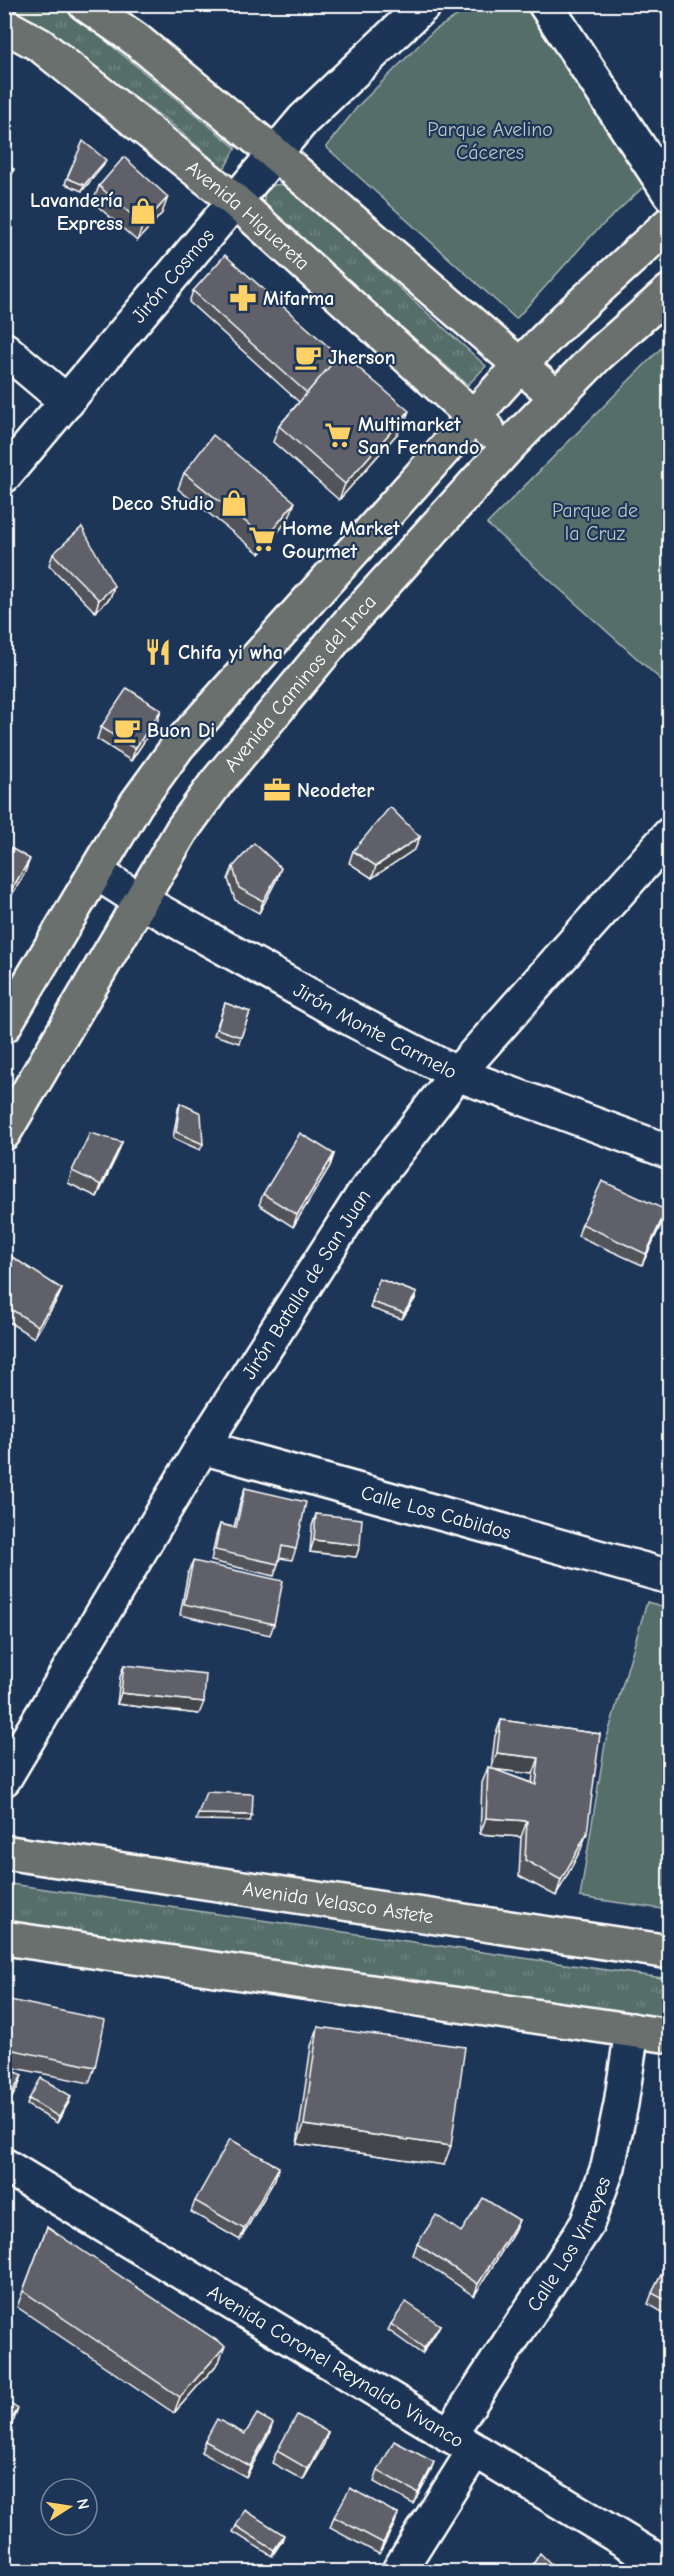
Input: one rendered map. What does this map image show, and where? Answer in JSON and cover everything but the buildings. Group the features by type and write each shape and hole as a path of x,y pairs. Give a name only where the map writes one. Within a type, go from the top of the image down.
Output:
{"main road":[{"path":"85,4 134,38 274,153 557,397"},
{"name":"Avenida Higuereta","path":"4,25 40,45 234,201 508,447"},
{"path":"4,1026 136,804 178,746 472,416 563,321 669,223"},
{"name":"Avenida Caminos del Inca","path":"4,1133 182,830 216,783 346,626 508,447 598,355 669,291"},
{"name":"Avenida Velasco Astete","path":"4,1852 669,1952"},
{"path":"4,1938 669,2036"}],"street":[{"name":"Jirón Cosmos","path":"4,476 303,120 425,4"},
{"path":"545,4 669,194"},
{"path":"4,349 67,402"},
{"name":"Jirón Batalla de San Juan","path":"4,1779 202,1447 362,1196 457,1074 669,834"},
{"name":"Jirón Monte Carmelo","path":"97,873 141,901 355,1021 457,1074 669,1152"},
{"name":"Calle Los Cabildos","path":"202,1447 669,1577"},
{"name":"Calle Los Virreyes","path":"398,2571 461,2443 587,2224 608,2167 621,2104 632,2030"},
{"name":"Avenida Coronel Reynaldo Vivanco","path":"4,2165 669,2568"}],"green space":[{"path":"4,5 62,5 236,148 224,169 168,121 50,36 5,13"},
{"name":"Parque Avelino Cáceres","path":"473,5 539,5 653,178 592,235 516,319 326,147 358,106 432,32"},
{"path":"285,184 486,366 468,385 264,208 264,194 274,185"},
{"name":"Parque de la Cruz","path":"669,340 669,687 487,524"},
{"path":"647,1602 669,1608 669,1910 580,1897 605,1744"},
{"path":"4,1883 669,1979 669,2023 5,1922"}],"place":[{"name":"Lavandería Express","path":"143,211"},
{"name":"Mifarma","path":"243,298"},
{"name":"Jherson","path":"308,357"},
{"name":"Multimarket San Fernando","path":"338,435"},
{"name":"Deco Studio","path":"234,503"},
{"name":"Home Market Gourmet","path":"262,539"},
{"name":"Chifa yi wha","path":"158,652"},
{"name":"Buon Di","path":"127,730"},
{"name":"Neodeter","path":"277,790"}]}
